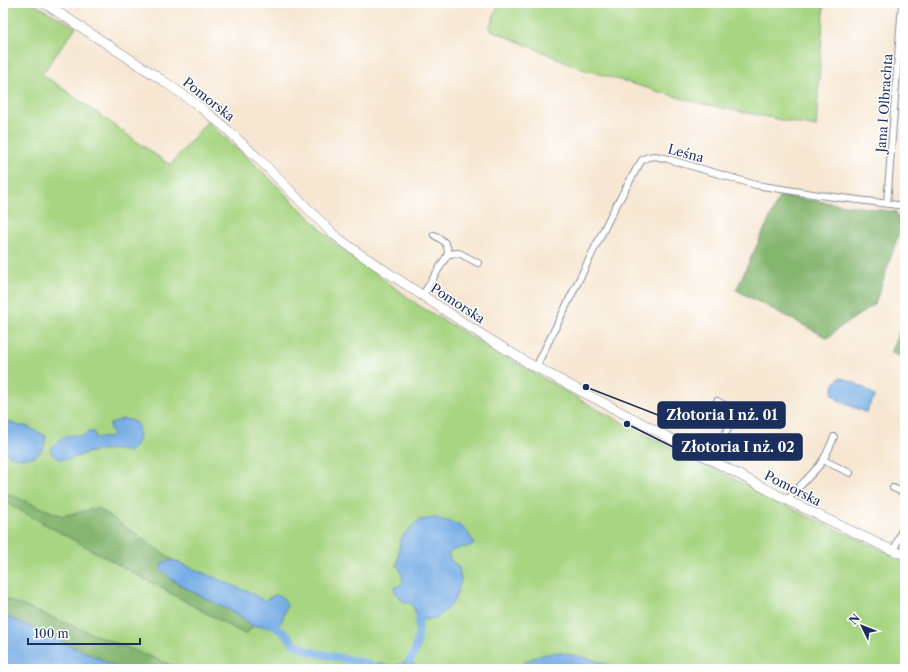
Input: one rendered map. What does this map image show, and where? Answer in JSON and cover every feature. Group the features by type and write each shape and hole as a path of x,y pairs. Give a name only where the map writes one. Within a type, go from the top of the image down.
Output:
{"main road":[{"name":"Pomorska","path":"44,3 162,80 200,107 254,153 333,234 422,296 536,367 787,500 837,525 905,555"}],"street":[{"name":"Jana I Olbrachta","path":"887,204 903,3"},
{"name":"Leśna","path":"536,367 612,213 642,160 648,157 655,156 668,159 756,185 905,206"},
{"path":"422,296 448,254 445,242 434,235"},
{"path":"448,254 456,252 478,263"},
{"path":"717,401 756,421"},
{"path":"711,460 737,412"},
{"path":"787,500 819,466 834,437"},
{"path":"823,460 850,473"},
{"path":"893,488 905,493"},
{"path":"894,550 905,522"}],"green space":[{"path":"3,3 32,3 76,27 42,74 170,165 207,122 259,168 338,246 421,307 602,412 807,516 905,560 905,669 3,669"},
{"path":"499,3 824,3 816,127 698,103 582,69 489,29"},
{"path":"780,196 896,212 901,227 875,304 839,328 828,338 736,290"},
{"path":"905,318 905,358 891,353"},
{"path":"3,492 62,516 98,508 173,560 163,563 171,580 239,615 253,626 246,635 3,501"},
{"path":"3,598 181,669 122,669 3,615"}],"water":[{"path":"839,378 858,385 873,394 875,397 867,412 841,402 832,395 834,384"},
{"path":"3,419 19,426 26,426 46,436 44,446 40,453 33,457 22,458 10,456 3,450"},
{"path":"122,419 131,420 138,424 138,440 130,452 118,450 99,450 71,458 60,459 50,451 60,439 72,435 83,436 88,432 94,432 95,438 108,438 113,435 110,430 110,424"},
{"path":"434,518 453,523 463,528 471,538 474,545 451,551 448,554 452,562 459,567 461,580 457,594 452,604 438,617 426,620 419,618 411,604 400,599 394,588 403,583 401,572 397,565 400,541 405,533 419,520"},
{"path":"173,560 253,594 264,601 274,595 282,597 287,604 282,621 275,627 253,626 239,615 171,579 161,569 162,563"},
{"path":"3,615 122,669 3,669"},
{"path":"556,652 595,660 617,669 519,669 530,659"},
{"path":"410,660 419,669 374,669 373,667 378,663 392,667"}],"waterway":[{"path":"410,660 417,645 419,618"},
{"path":"275,627 287,635 294,644 308,651 365,663 373,667"}],"place":[{"name":"Złotoria I nż. 01","path":"586,387"},
{"name":"Złotoria I nż. 02","path":"627,424"}]}
